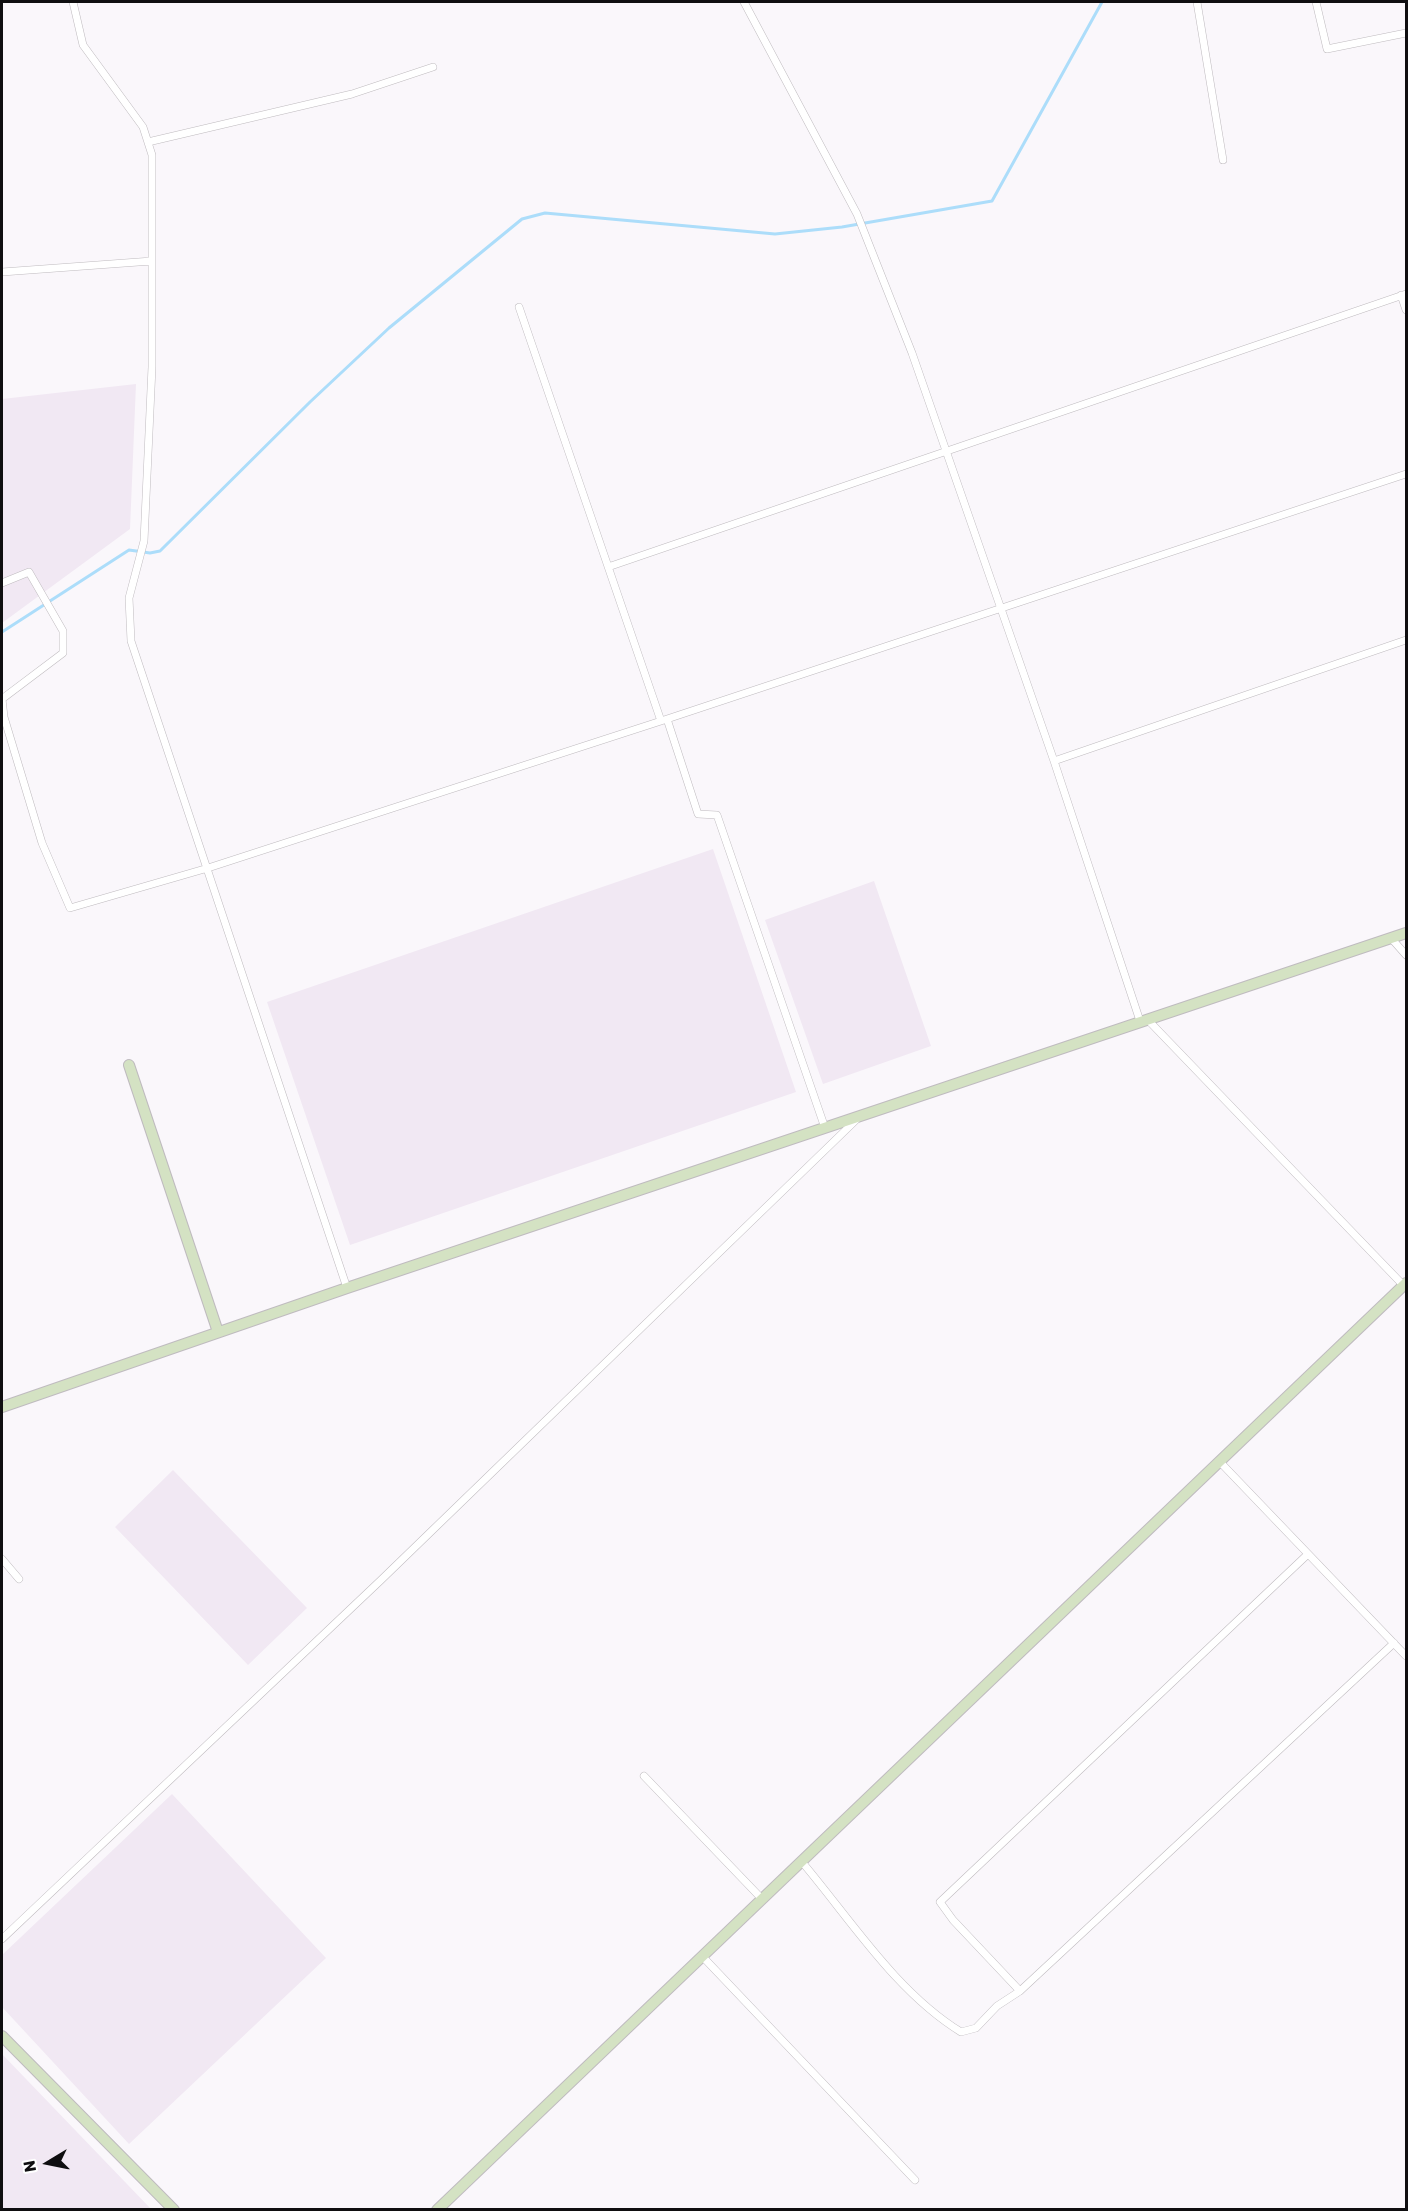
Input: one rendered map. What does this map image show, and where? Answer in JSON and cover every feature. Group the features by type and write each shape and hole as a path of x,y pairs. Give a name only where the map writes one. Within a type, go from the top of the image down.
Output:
{"street":[{"path":"73,2 83,45 143,127 152,155 152,367 144,541 129,598 131,640 348,1288"},
{"path":"436,2210 1406,1286 1144,1020 912,353 857,214 744,2"},
{"path":"1197,2 1223,160"},
{"path":"1316,2 1327,49 1407,33"},
{"path":"148,142 352,94 434,67"},
{"path":"2,272 152,261"},
{"path":"608,567 1404,295 1407,310"},
{"path":"519,307 608,567 698,814 717,815 825,1128"},
{"path":"2,583 29,572 63,632 63,653 2,699 4,717 42,843 70,908 208,868 664,720 1407,474"},
{"path":"1054,761 1407,640"},
{"path":"2,1407 348,1288 1407,933"},
{"path":"1391,938 1407,955"},
{"path":"129,1065 218,1332"},
{"path":"2,1939 381,1580 860,1116"},
{"path":"1220,1462 1407,1656"},
{"path":"1020,1991 953,1920 940,1902 1308,1554"},
{"path":"2,1559 19,1578"},
{"path":"802,1862 878,1956 933,2013 961,2032 976,2028 997,2006 1020,1991 1394,1643"},
{"path":"644,1776 762,1899"},
{"path":"702,1956 915,2180"},
{"path":"2,2036 174,2210"}],"shaded area":[{"path":"136,384 130,529 2,623 2,399"},
{"path":"713,849 796,1092 350,1245 267,1002"},
{"path":"874,881 931,1046 823,1084 765,920"},
{"path":"173,1470 307,1608 248,1665 115,1527"},
{"path":"172,1794 326,1958 129,2144 2,2007 2,1955"},
{"path":"2,2054 151,2209 2,2209"}],"waterway":[{"path":"2,632 129,550 150,553 160,551 310,402 389,328 522,219 545,213 775,234 842,227 992,201 1102,2"}]}
